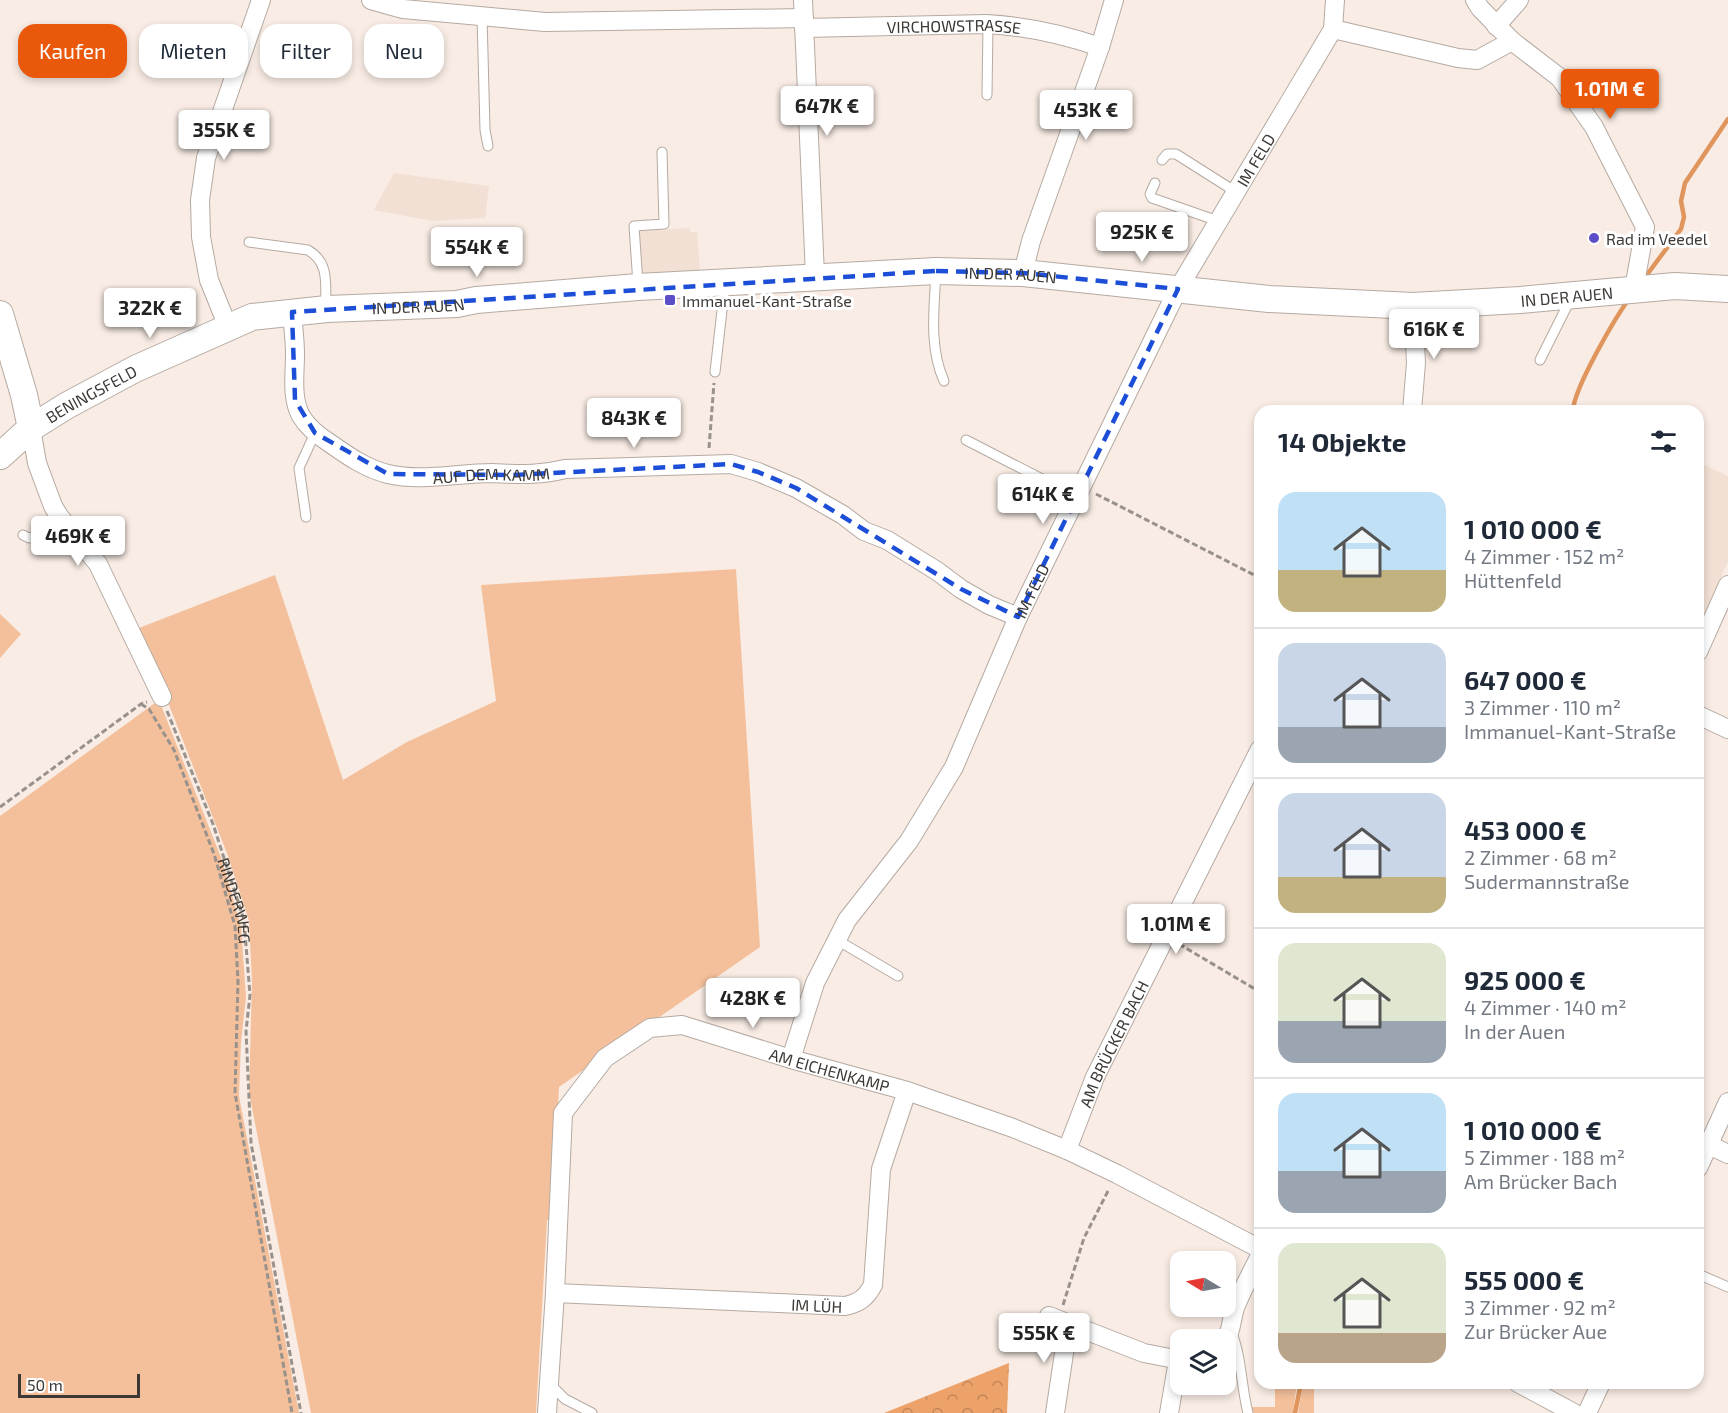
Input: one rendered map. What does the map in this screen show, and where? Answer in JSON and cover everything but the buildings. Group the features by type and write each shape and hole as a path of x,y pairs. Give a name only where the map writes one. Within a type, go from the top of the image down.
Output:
{"street":[{"path":"228,327 209,280 201,237 200,200 206,158 261,0"},
{"name":"VIRCHOWSTRASSE","path":"371,0 403,9 545,22 804,15 988,24 1040,29 1100,47"},
{"path":"1023,273 1031,241 1100,47 1114,0"},
{"name":"IM FELD","path":"790,1059 815,983 847,920 909,841 954,767 1018,617 1178,289 1333,29 1335,0"},
{"path":"1475,0 1480,9 1512,41 1560,78 1594,127 1645,227 1634,287"},
{"path":"1496,26 1519,0"},
{"path":"804,15 815,276"},
{"path":"1333,29 1444,55 1477,60 1512,41"},
{"name":"IN DER AUEN","path":"292,312 457,304 476,300 638,287 936,271 1023,273 1269,299 1413,306 1573,296 1634,287 1675,286 1728,289"},
{"path":"1412,405 1416,363 1413,306"},
{"name":"BENINGSFELD","path":"0,456 31,429 66,406 135,369 252,317 292,312"},
{"name":"AUF DEM KAMM","path":"292,312 295,341 295,400 301,417 315,433 367,466 388,474 414,476 494,473 513,476 546,474 565,469 731,464 758,472 796,488 843,515 864,531 887,540 961,589 989,605 1018,617"},
{"path":"0,314 24,394 37,463 59,516 99,564 162,697"},
{"path":"1704,639 1728,585"},
{"path":"1704,718 1728,729"},
{"name":"AM BRÜCKER BACH","path":"1067,1150 1095,1077 1254,761"},
{"name":"AM EICHENKAMP","path":"547,1413 563,1113 605,1058 650,1028 682,1025 790,1059 907,1091 1013,1128 1117,1174 1254,1247"},
{"name":"IM LÜH","path":"555,1293 845,1306 855,1304 866,1297 873,1285 881,1169 907,1091"},
{"path":"1704,1155 1728,1102"},
{"path":"1709,1145 1728,1154"},
{"path":"1230,1329 1237,1304 1254,1269"},
{"path":"1060,1321 1144,1353 1170,1359"},
{"path":"1055,1413 1066,1340 1060,1321"},
{"path":"1529,1389 1574,1413"},
{"path":"1587,1413 1597,1389"},
{"path":"1169,1413 1172,1395"}],"lane":[{"path":"482,16 485,130 488,146"},
{"path":"987,95 988,24"},
{"path":"638,287 634,226 664,224 662,153"},
{"path":"1162,160 1167,154 1176,154 1236,192"},
{"path":"1155,183 1150,194 1152,198 1218,221"},
{"path":"249,242 308,250 316,255 323,264 327,309"},
{"path":"936,271 934,335 937,365 945,381"},
{"path":"715,372 725,282"},
{"path":"1540,360 1573,296"},
{"path":"306,517 299,468 315,433"},
{"path":"966,440 1079,492"},
{"path":"23,535 29,538 38,536 59,516"},
{"path":"837,940 898,976"},
{"path":"1704,1277 1728,1287"},
{"path":"1236,1346 1248,1413"},
{"path":"550,1384 565,1399 592,1413"}],"path":[{"path":"711,465 709,449 715,372"},
{"path":"1079,492 1254,575"},
{"path":"0,807 141,704 162,697"},
{"name":"RINDERWEG","path":"162,697 213,824 244,920 250,996 246,1031 251,1143 301,1413"},
{"path":"141,704 148,709 174,750 214,854 235,926 238,981 235,1094 292,1413"},
{"path":"1166,936 1254,988"},
{"path":"1060,1321 1084,1238 1117,1174"}],"highlighted area":[{"path":"936,271 1023,273 1178,289 1018,617 961,589 796,488 758,472 731,464 513,475 388,474 315,433 295,400 292,312"}],"shaded area":[{"path":"394,173 489,186 485,218 432,221 374,210"},
{"path":"690,228 690,232 697,232 700,271 641,275 638,231"},
{"path":"1704,465 1728,476 1728,561 1704,615"},
{"path":"736,569 760,947 559,1087 552,1221 547,1220 536,1413 311,1413 249,1092 252,982 249,921 228,856 139,628 275,575 343,780 407,742 496,701 481,585"},
{"path":"0,614 21,634 0,658"},
{"path":"159,700 222,860 241,927 246,997 241,1042 239,1096 299,1413 0,1413 0,816"},
{"path":"1275,1389 1296,1389 1293,1413 1253,1413 1251,1407 1275,1407"},
{"path":"1302,1389 1314,1389 1314,1413 1298,1413"}],"green space":[{"path":"1009,1363 1007,1413 884,1413"}],"waterway":[{"path":"1643,280 1681,229 1684,217 1681,201 1685,183 1728,119"},
{"path":"1574,405 1587,371 1629,299"},
{"path":"1295,1413 1300,1389"}],"place":[{"name":"Rad im Veedel","path":"1594,238"},
{"name":"Immanuel-Kant-Straße","path":"670,300"}]}
